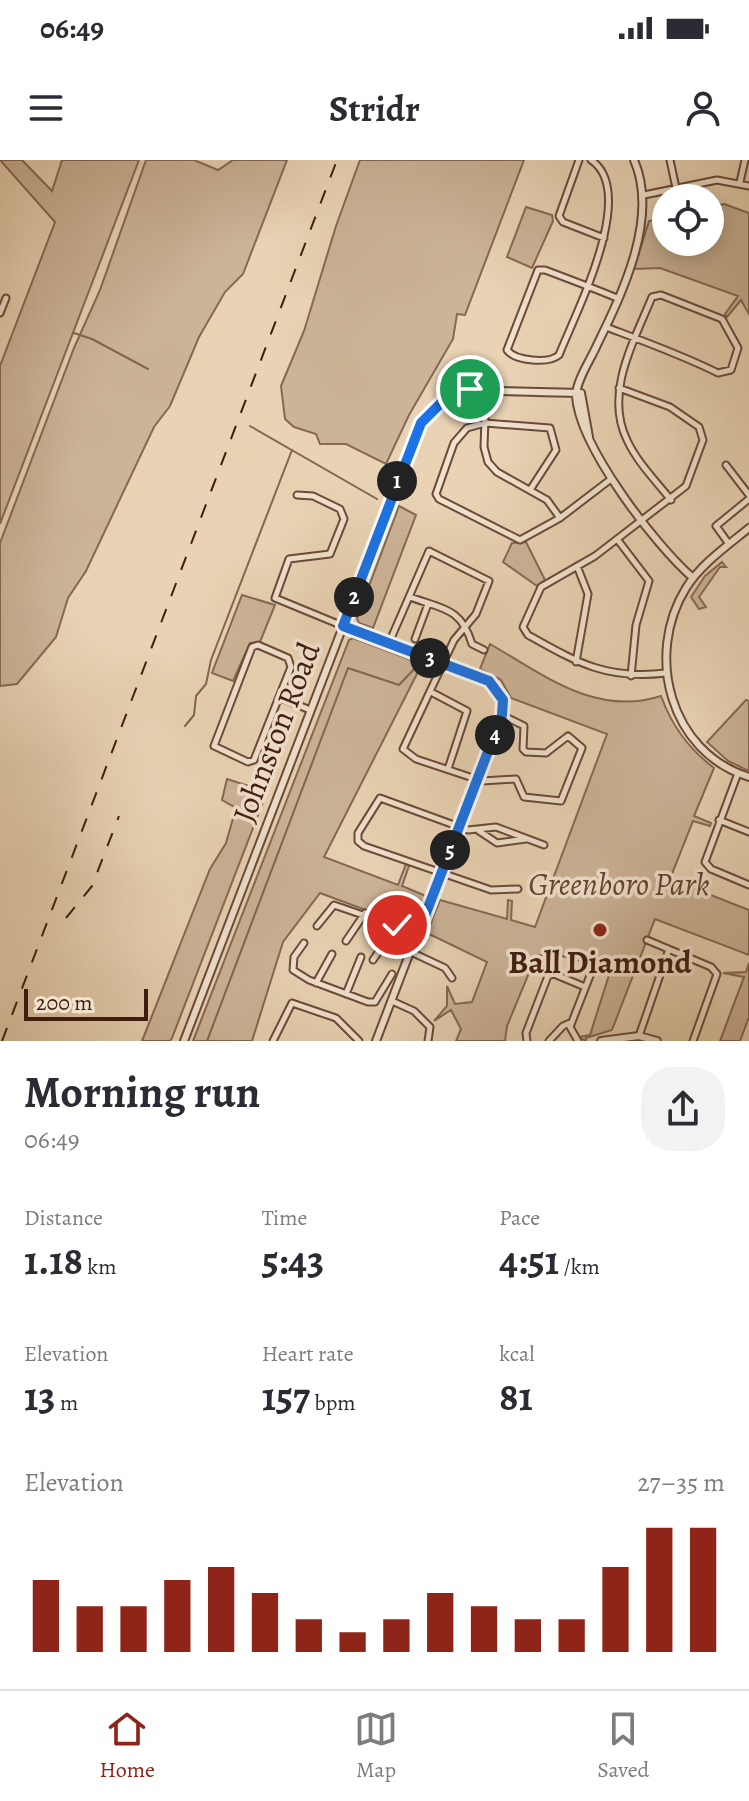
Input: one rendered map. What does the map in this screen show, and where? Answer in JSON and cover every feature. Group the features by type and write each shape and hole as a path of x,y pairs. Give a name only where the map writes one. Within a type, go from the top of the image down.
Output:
{"street":[{"path":"579,160 559,216 563,222 604,238"},
{"path":"591,160 602,171 607,186 609,213 604,238 585,286 556,358 509,354 507,347 538,270 585,286 617,298"},
{"path":"634,160 644,195 641,231 578,393 589,439 611,479 693,578"},
{"path":"670,160 675,184"},
{"path":"740,182 745,160"},
{"path":"696,184 717,180 749,186"},
{"path":"644,195 652,193"},
{"path":"606,327 635,339 718,373 731,370 738,351 722,319 661,295 652,297 635,339 619,388 618,412 626,438 671,500"},
{"path":"0,313 6,298"},
{"path":"619,388 670,407 702,432 701,445 684,490 617,539 541,587 523,627 528,635 576,662 631,676 666,673"},
{"path":"486,389 484,452 488,462 497,472 547,500 560,518"},
{"name":"Johnston Road","path":"184,1041 421,423 453,394 486,389 578,393"},
{"path":"530,490 556,450 550,428 485,423 471,425 456,439 436,490 439,499 515,540 526,538 560,518 611,479"},
{"path":"726,465 749,497 716,526 729,544"},
{"path":"297,495 313,496 340,509 344,519 330,554 289,559 275,598 493,684 503,700 502,715 376,1041"},
{"path":"749,528 693,578 676,607 667,635 666,673 674,706 688,732 710,755 749,777"},
{"path":"617,539 649,581 636,625 631,676"},
{"path":"389,643 429,551 489,581 476,614 454,640 403,749 416,759 477,779 492,782 513,778 519,782 524,797 559,802 565,797 582,748 568,736 546,753 526,752 523,749 524,726 502,715"},
{"path":"576,662 588,601 587,588 577,566"},
{"path":"410,597 458,615 466,624 472,644 484,650"},
{"path":"415,639 428,604"},
{"path":"258,645 291,662 279,697 254,760 248,762 214,746 252,647 258,645"},
{"path":"431,692 467,711 448,769"},
{"path":"279,697 310,710"},
{"path":"738,773 705,862 711,869 749,885"},
{"path":"518,889 499,892 364,846 358,841 358,833 380,798 459,827 479,831 497,843 527,839"},
{"path":"719,820 749,832"},
{"path":"479,831 496,827 544,845"},
{"path":"317,926 332,905 365,913 418,934"},
{"path":"346,941 365,913"},
{"path":"373,960 397,925"},
{"path":"647,940 668,952 711,967 717,974 693,1041"},
{"path":"304,943 295,956 292,968 316,983 346,994 374,1003 385,990 392,974"},
{"path":"411,952 445,968 452,978"},
{"path":"639,1036 668,952"},
{"path":"316,983 332,954"},
{"path":"346,994 361,957"},
{"path":"578,1041 570,1027 593,968"},
{"path":"527,1041 526,1033 548,976 554,974 585,987"},
{"path":"385,990 430,1027 428,1041"},
{"path":"273,1041 288,1008 295,1003 336,1018 359,1041"},
{"path":"549,1041 563,1026 572,1022"},
{"path":"601,1041 639,1036 657,1041"}],"green space":[{"path":"0,160 22,160 52,191 62,160 139,160 0,524 0,366 55,222"},
{"path":"146,160 194,160 218,170 233,160 287,160 243,274 225,292 199,337 170,406 154,427 86,571 68,598 56,637 17,684 0,686 0,543 74,348 100,290"},
{"path":"360,160 524,160 465,315 457,314 453,339 409,415 386,464 346,444 320,444 316,434 294,427 285,419 281,386 304,331"},
{"path":"724,204 749,213 749,314 741,300 727,317 725,314 738,296 660,268 634,269 649,221 652,220 652,256 724,256"},
{"path":"526,207 552,215 553,221 532,268 507,257"},
{"path":"399,506 416,515 373,628 359,623 357,618"},
{"path":"526,542 545,580 537,586 503,562 512,543"},
{"path":"722,562 726,567 720,567 699,597 706,607 699,609 691,597 705,576"},
{"path":"242,595 275,605 260,642 250,643 233,681 212,673"},
{"path":"353,638 422,664 324,857 398,885 406,864 409,866 402,886 426,896 414,928 320,893 283,942 252,1041 193,1041 349,640"},
{"name":"Greenboro Park","path":"490,644 551,680 593,697 637,701 661,696 682,736 714,768 694,816 711,823 710,826 693,821 670,879 749,910 749,955 655,919 612,1030 586,1038 586,1041 579,1037 590,1035 609,975 584,962 554,955 536,956 507,1026 505,1041 456,1041 461,1029 451,1010 434,1021 447,1006 447,986 455,1004 472,1002 487,962 427,933 440,900 507,919 508,900 512,901 511,920 535,927 607,734 511,698 501,680 480,669"},
{"path":"746,700 749,701 749,771 728,761 707,742"},
{"path":"227,779 258,789 265,797 172,1038 170,1041 142,1041 210,869 226,843 236,808 222,800"},
{"name":"Greenboro Park","path":"749,963 749,1017 740,1041 720,1041 744,977 723,973 746,972"}],"waterway":[{"path":"74,333 92,339 148,369"},
{"path":"250,426 377,499"},
{"path":"185,726 194,715 196,696 206,684 211,660 292,450"},
{"path":"207,1041 348,668 399,685 418,665"}],"railway":[{"path":"2,1041 337,160"},
{"path":"66,918 92,886 119,816"}],"place":[{"name":"Ball Diamond","path":"600,930"}],"route":[{"path":"397,925 418,934 502,715 503,700 489,681 343,626 421,423 444,400 470,389"}]}
